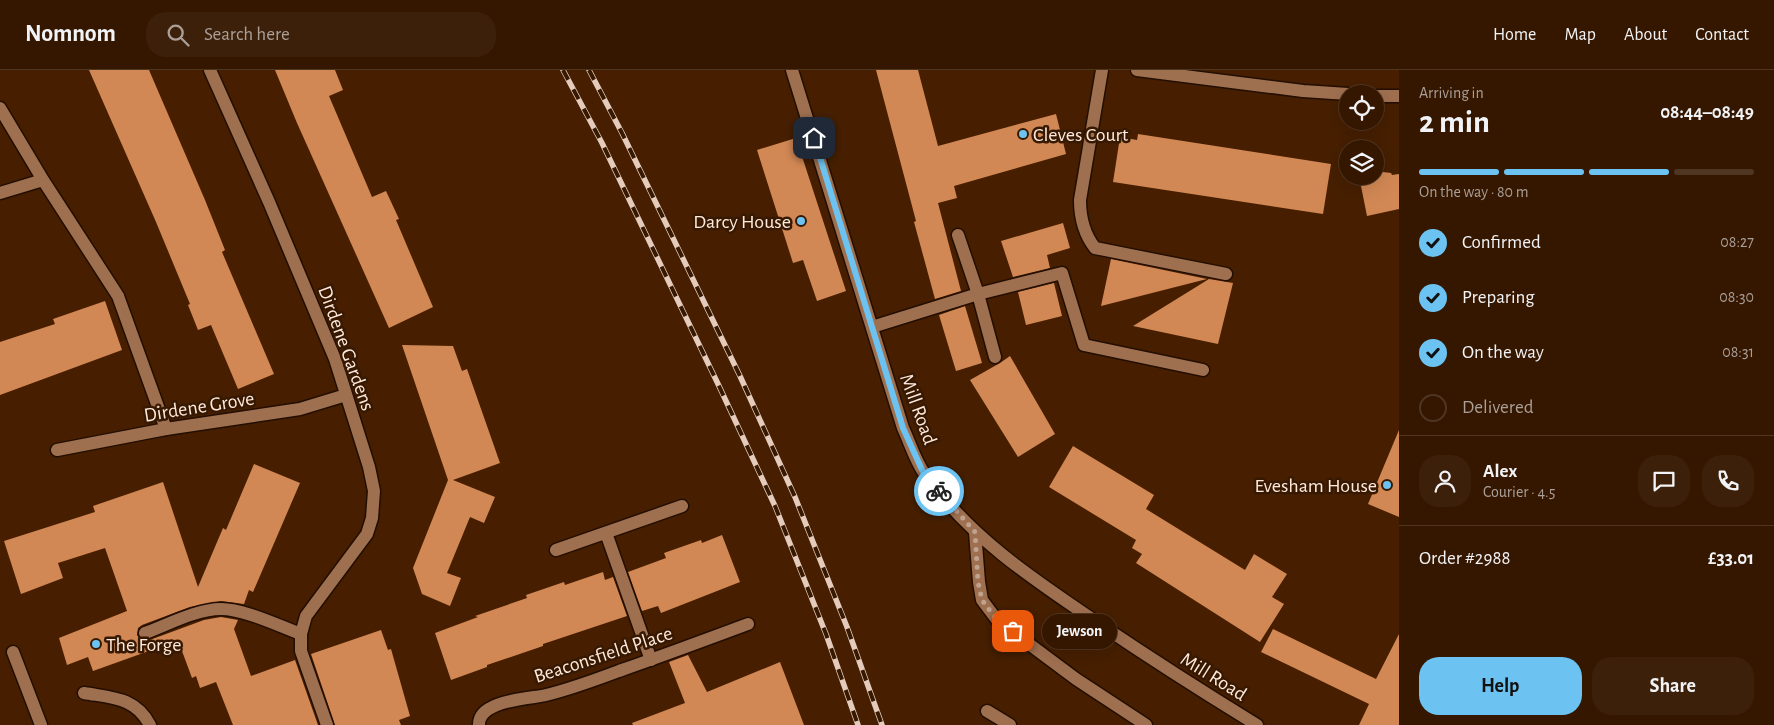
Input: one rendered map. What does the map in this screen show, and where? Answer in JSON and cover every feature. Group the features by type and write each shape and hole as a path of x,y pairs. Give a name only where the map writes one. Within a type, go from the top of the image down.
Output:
{"street":[{"name":"Dirdene Gardens","path":"210,70 332,350 369,467 374,492 372,518 367,534 306,616 301,634"},
{"name":"Mill Road","path":"792,70 903,428 923,472 975,532 1041,584 1175,674 1257,725"},
{"path":"1102,70 1080,200 1080,215 1088,238 1095,248 1226,274"},
{"path":"1137,70 1303,91 1339,93"},
{"path":"1384,96 1399,96"},
{"path":"0,108 43,180 118,296 166,429"},
{"path":"0,193 43,180"},
{"path":"958,235 978,294 995,357"},
{"path":"872,327 978,294 1062,273 1084,345 1203,370"},
{"name":"Dirdene Grove","path":"57,450 166,429 300,409 346,394"},
{"path":"556,550 682,506"},
{"path":"975,532 978,582 982,600 997,620 1076,679 1146,725"},
{"path":"606,533 650,660"},
{"path":"145,633 204,611 220,609 235,610 301,634 301,651 327,725"},
{"name":"Beaconsfield Place","path":"479,725 478,721 484,711 507,702 546,695 748,624"},
{"path":"13,652 42,725"},
{"path":"84,693 122,699 134,705 144,715 150,725"},
{"path":"987,712 1010,725"}],"building":[{"path":"89,70 149,70 205,200 225,250 222,252 274,374 238,389 211,325 198,330 188,305 190,304 156,222"},
{"path":"275,70 335,70 343,90 329,96 372,197 386,191 399,219 396,220 433,307 389,328"},
{"name":"Cleves Court","path":"876,70 918,70 938,146 1056,114 1066,154 954,186 957,198 938,203 961,291 935,299"},
{"path":"1138,134 1331,164 1323,214 1113,182 1120,137 1137,140"},
{"name":"Darcy House","path":"796,138 846,291 817,301 803,260 793,263 757,150"},
{"path":"1384,172 1391,173 1392,175 1399,174 1399,209 1367,216 1361,185 1384,185"},
{"path":"1063,223 1070,248 1047,255 1050,268 1013,277 1001,241"},
{"path":"1111,259 1207,279 1101,306"},
{"path":"1209,279 1233,283 1218,344 1133,326"},
{"path":"1054,283 1062,316 1026,325 1018,292"},
{"path":"105,301 122,350 0,395 0,342 55,324 53,319"},
{"path":"965,306 982,363 956,371 939,315"},
{"path":"402,345 453,346 462,371 467,369 500,463 453,480 495,497 484,523 470,517 447,573 461,578 450,606 422,594 413,568 448,480"},
{"path":"1010,356 1055,434 1018,457 970,380"},
{"name":"Evesham House","path":"1399,430 1399,517 1368,504"},
{"path":"1073,446 1154,495 1146,509 1245,570 1254,554 1287,574 1272,597 1284,604 1260,642 1136,563 1142,554 1132,548 1136,540 1049,487"},
{"path":"254,464 300,483 253,592 249,590 244,604 221,601 190,607 142,625 138,628 137,635 140,640 147,641 204,620 221,617 238,620 234,629 251,676 295,660 318,725 233,725 216,682 200,688 196,676 192,678 182,651 178,652 174,642 93,671 88,657 67,665 59,638 127,611 105,548 58,563 63,578 21,594 4,541 95,512 93,506 163,482 198,587 223,528 226,530"},
{"path":"722,535 740,582 661,613 658,606 642,611 628,572 666,558 664,553 701,540 702,543"},
{"path":"603,572 605,580 613,577 627,616 543,644 543,646 487,665 487,667 451,680 435,633 478,617 475,616 527,598 526,595 564,582 565,585"},
{"path":"1273,629 1376,679 1399,634 1399,725 1359,725 1369,704 1261,652"},
{"path":"381,630 388,650 391,649 410,716 399,720 401,725 335,725 311,654"},
{"path":"688,655 707,692 780,662 804,725 633,725 632,723 685,703 669,662"}],"railway":[{"path":"563,70 602,143 775,506 826,634 858,725"},
{"path":"589,70 622,133 740,376 795,497 847,627 882,725"}],"way so far":[{"path":"939,491 975,532 978,582 982,600 997,620 1013,631"}],"place":[{"name":"Cleves Court","path":"1023,134"},
{"name":"Darcy House","path":"801,221"},
{"name":"Evesham House","path":"1387,485"},
{"name":"Jewson","path":"1013,631"},
{"name":"The Forge","path":"96,644"}],"route":[{"path":"814,138 834,209 903,428 923,472 939,491"}]}
